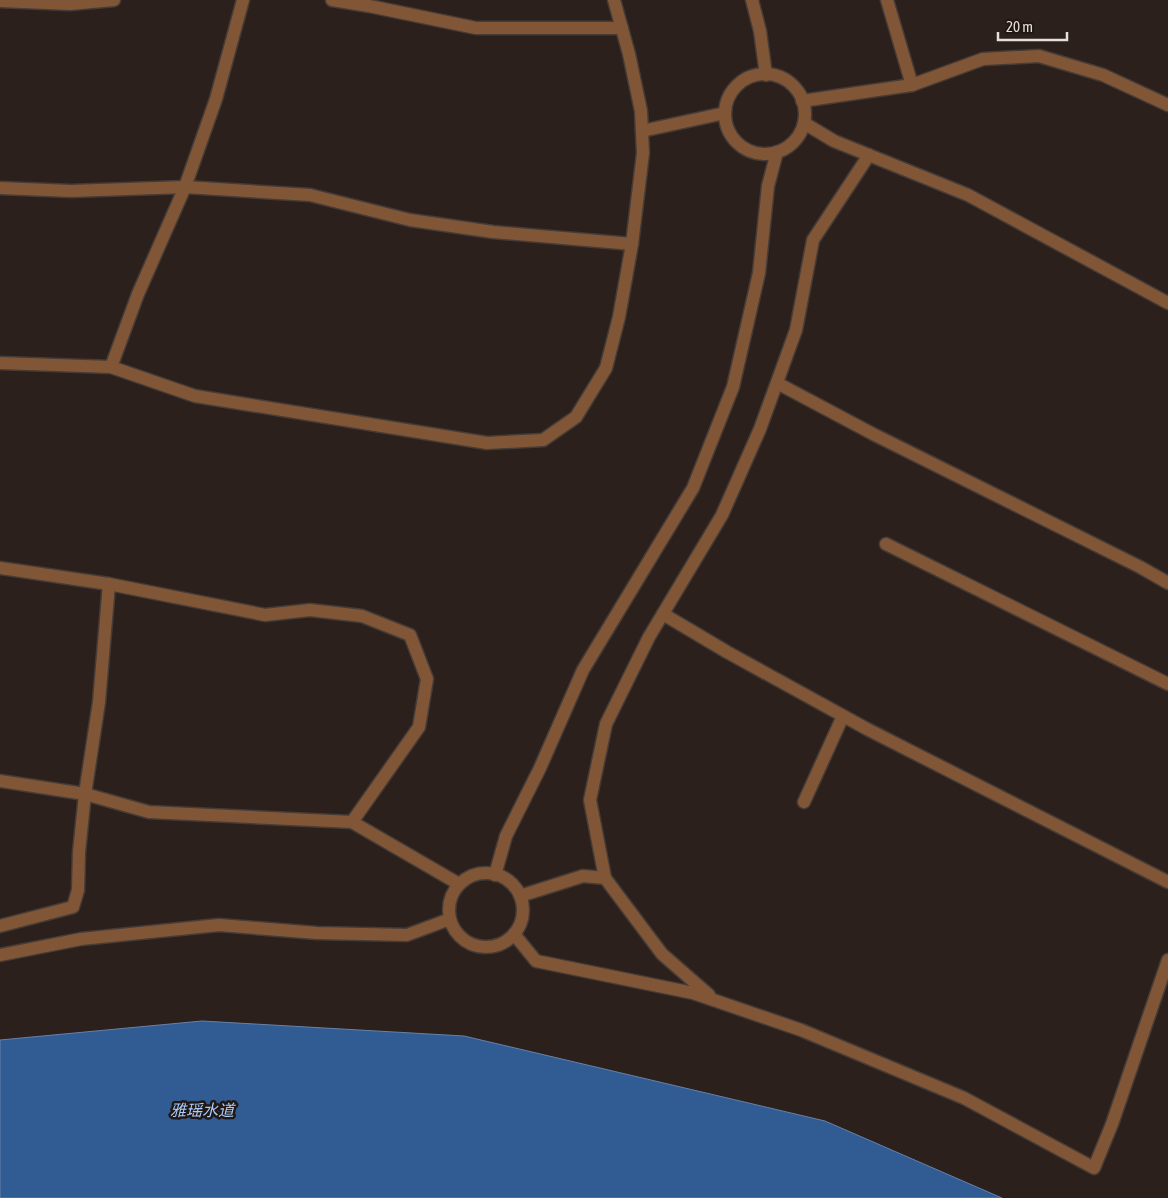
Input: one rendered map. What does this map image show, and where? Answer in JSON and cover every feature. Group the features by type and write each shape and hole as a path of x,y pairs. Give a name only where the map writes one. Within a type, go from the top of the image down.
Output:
{"street":[{"path":"0,1 70,4 114,0"},
{"path":"111,367 138,294 185,187 216,99 243,0"},
{"path":"332,0 476,28 622,28"},
{"path":"0,363 111,367 195,396 487,443 543,440 576,417 606,368 619,317 632,244 643,153 641,111 614,0"},
{"path":"752,0 760,30 766,75"},
{"path":"887,0 912,85"},
{"path":"802,101 912,85 983,59 1039,56 1102,75 1168,105"},
{"path":"766,75 779,77 791,85 802,101 804,123 799,136 790,146 777,152 764,154 750,152 733,139 726,127 724,113 727,100 735,88 746,79 766,75"},
{"path":"642,131 724,113"},
{"path":"804,123 834,140 968,195 1168,303"},
{"path":"495,874 506,836 540,768 582,670 693,488 733,388 759,273 768,186 777,152"},
{"path":"715,1000 662,954 605,878 590,800 606,724 649,637 722,514 760,430 796,330 813,240 869,154"},
{"path":"0,188 71,191 185,187 310,195 410,220 493,232 632,244"},
{"path":"777,383 873,434 1168,583"},
{"path":"886,544 1168,684"},
{"path":"0,568 109,584 265,615 310,610 362,616 410,635 427,679 418,727 352,822"},
{"path":"0,926 73,907 78,890 79,852 98,702 109,584"},
{"path":"663,614 843,716 1168,882"},
{"path":"804,802 843,716"},
{"path":"0,781 85,794 149,812 352,822 459,884"},
{"path":"482,873 495,874 503,877 513,885 520,896 523,909 522,921 514,934 501,944 488,947 475,946 464,940 450,919 449,908 452,895 459,884 470,876 482,873"},
{"path":"520,896 583,876 605,878"},
{"path":"0,955 81,939 218,925 317,933 407,935 450,919"},
{"path":"514,934 536,961 693,992 801,1030 964,1098 1094,1168 1112,1124 1168,960"}],"water":[{"name":"雅瑶水道","path":"202,1021 464,1036 825,1121 1002,1198 0,1198 0,1040"}]}
